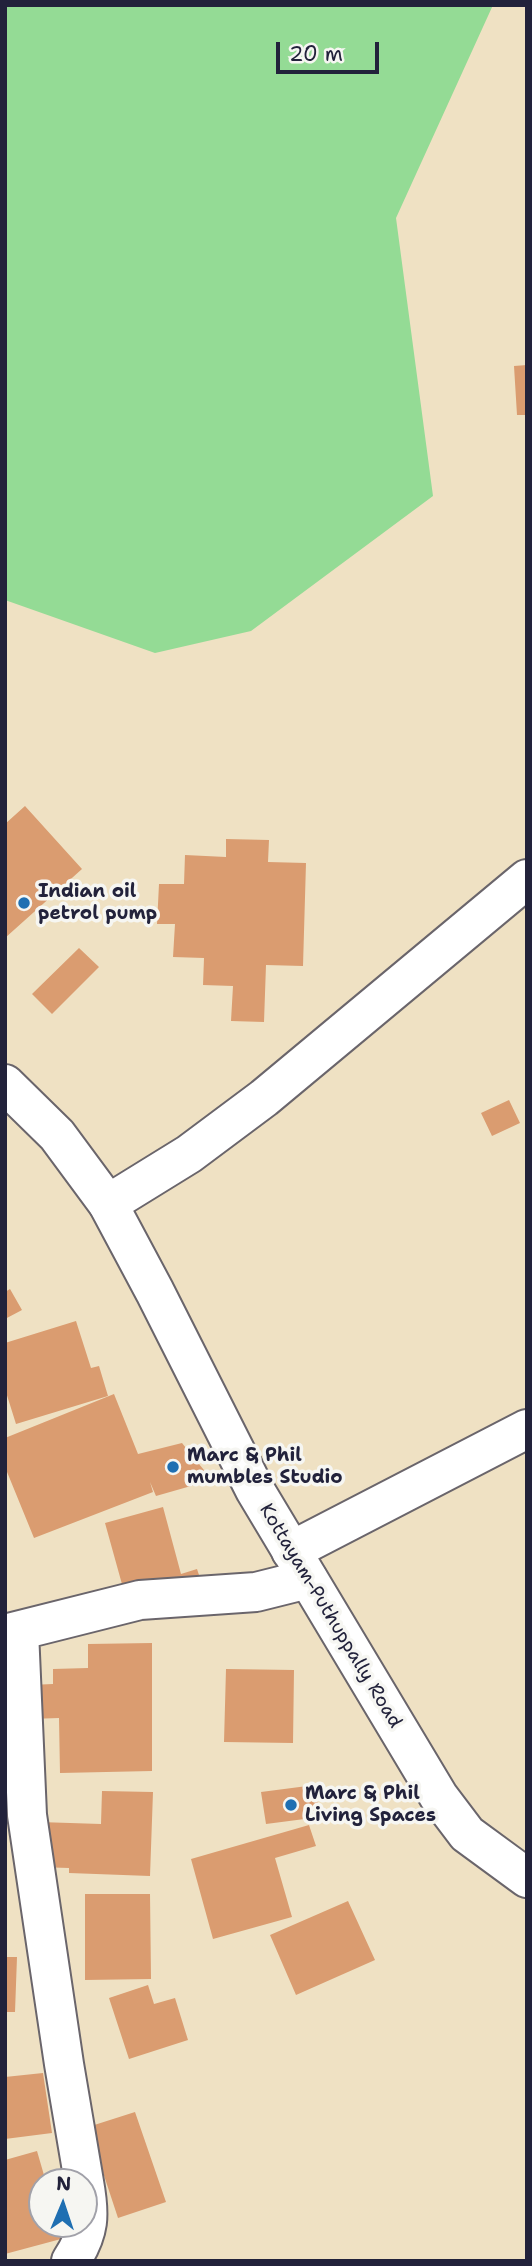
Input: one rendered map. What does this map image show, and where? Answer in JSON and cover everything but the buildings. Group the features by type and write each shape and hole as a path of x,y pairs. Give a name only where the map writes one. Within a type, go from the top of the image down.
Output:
{"street":[{"path":"108,1203 189,1154 264,1098 527,880"},
{"name":"Kottayam-Puthuppally Road","path":"5,1084 57,1135 108,1203 255,1490 439,1797 467,1834 527,1878"},
{"path":"82,2168 27,1815 12,1632 139,1600 256,1592 527,1429"},
{"path":"71,2261 83,2238"}],"green space":[{"path":"5,5 493,5 396,218 433,496 251,631 155,653 5,600"}],"place":[{"name":"Indian oil petrol pump","path":"24,903"},
{"name":"Marc & Phil mumbles Studio","path":"173,1467"},
{"name":"Marc & Phil Living Spaces","path":"291,1805"}]}
